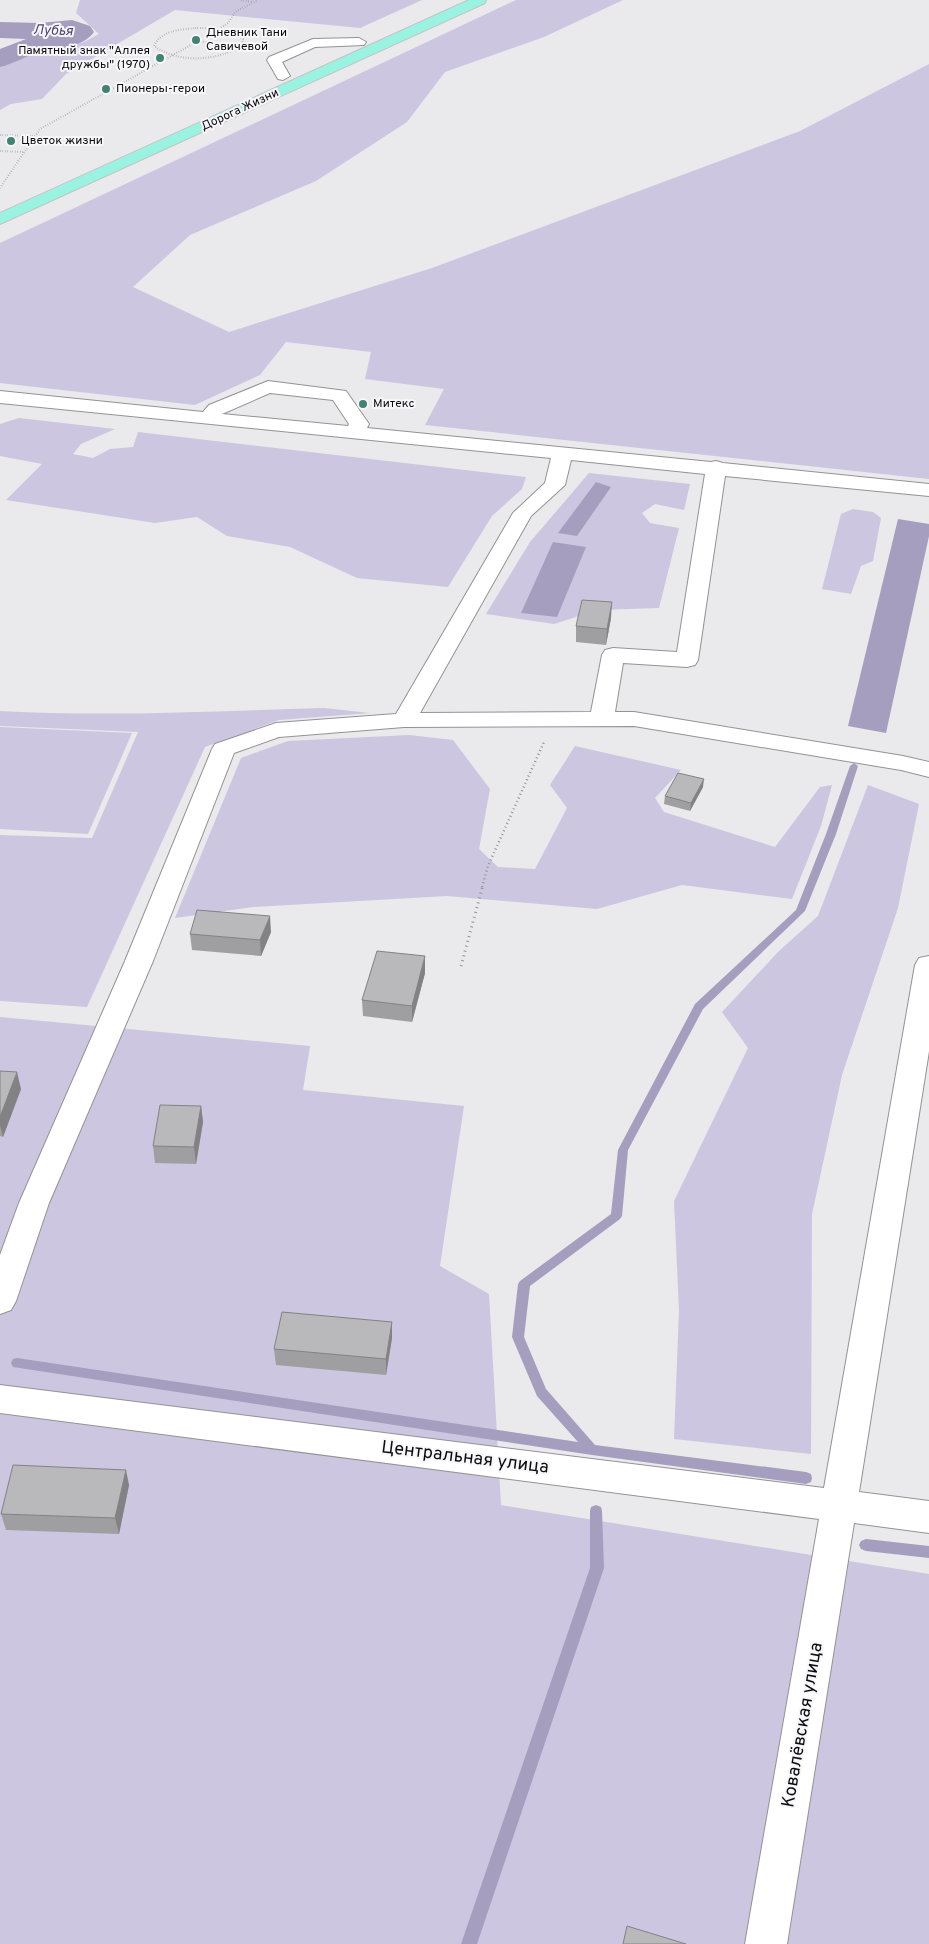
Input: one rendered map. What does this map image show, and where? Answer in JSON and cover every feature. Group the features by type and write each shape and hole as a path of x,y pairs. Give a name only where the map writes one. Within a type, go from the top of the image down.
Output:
{"main road":[{"name":"Дорога Жизни","path":"0,203 452,0"},
{"name":"Дорога Жизни","path":"0,219 480,0"}],"street":[{"path":"209,417 216,409 268,387 340,395 359,424 355,432"},
{"path":"0,397 562,454 716,467 929,490"},
{"path":"404,720 523,513 555,485 562,454"},
{"path":"602,718 614,655 687,660 716,467"},
{"path":"0,1301 34,1204 135,970 224,750 276,730 404,720 634,718 903,763 929,770"},
{"path":"903,763 929,788"},
{"name":"Ковалёвская улица","path":"766,1944 929,965"},
{"name":"Центральная улица","path":"0,1399 929,1517"}],"path":[{"path":"241,0 253,3"},
{"path":"219,29 228,23 233,13 258,0"},
{"path":"195,28 219,29 237,34 243,39 240,47 227,54 209,57 172,56 159,52 154,46 154,41 160,36 176,31 195,28"},
{"path":"0,188 40,129 198,41 240,47"},
{"path":"0,135 35,136"},
{"path":"0,151 24,152"},
{"path":"461,966 488,866 522,786 555,719"}],"shaded area":[{"path":"80,0 422,0 360,28 175,10 66,74 42,99 11,104 0,110 0,51 26,54 82,43 99,34 76,13"},
{"path":"516,0 623,0 544,37 445,72 407,122 316,181 190,235 133,287 229,332 432,268 800,131 929,64 929,479 425,425 444,389 365,379 371,352 286,342 260,375 195,405 0,383 0,243"},
{"path":"19,418 115,429 81,444 73,454 93,458 110,449 133,447 138,432 526,477 522,489 492,516 448,587 357,578 290,547 227,536 197,517 155,523 6,500 42,464 0,456 0,424"},
{"path":"589,473 690,484 684,510 655,504 642,513 650,523 679,528 659,608 598,610 554,624 486,614 530,542"},
{"path":"596,482 611,487 577,536 558,533"},
{"path":"853,509 873,512 881,518 873,561 861,566 851,594 822,589 841,514"},
{"path":"898,519 929,524 929,536 886,733 848,726"},
{"path":"553,542 586,547 557,617 521,613"},
{"path":"324,708 370,713 279,720 205,747 87,1007 0,1001 0,835 92,838 138,732 0,726 0,711 122,713"},
{"path":"0,727 132,733 88,834 0,829"},
{"path":"409,735 453,740 490,789 479,849 498,867 535,869 567,808 550,785 575,746 681,770 655,798 664,812 775,847 820,787 832,785 821,826 792,899 682,885 597,909 447,896 253,907 175,918 241,758 288,741"},
{"path":"868,785 919,804 898,908 842,1075 812,1214 811,1454 674,1439 679,1310 674,1201 748,1048 722,1012 779,951 818,916"},
{"path":"0,1017 310,1046 303,1090 464,1106 440,1266 489,1294 501,1505 929,1574 929,1944 0,1944"}],"building":[{"path":"582,600 612,602 607,629 576,626"},
{"path":"678,773 704,779 691,803 665,796"},
{"path":"197,910 270,916 260,940 190,934"},
{"path":"377,951 425,956 412,1006 362,1000"},
{"path":"0,1071 17,1072 0,1117"},
{"path":"160,1105 201,1106 194,1147 153,1146"},
{"path":"282,1312 392,1322 386,1359 274,1349"},
{"path":"13,1465 126,1470 115,1518 1,1514"},
{"path":"627,1926 686,1944 623,1944"}],"waterway":[{"name":"Лубья","path":"0,30 40,31 72,28 80,32 71,37 26,47 0,59"},
{"path":"592,1450 541,1392 518,1337 524,1284 616,1216 623,1150 699,1007 800,911 831,834 854,766"},
{"path":"17,1363 592,1450"},
{"path":"592,1450 806,1478"},
{"path":"469,1944 597,1568 596,1511"},
{"path":"866,1545 929,1552"}],"place":[{"name":"Дневник Тани Савичевой","path":"196,40"},
{"name":"Памятный знак \"Аллея дружбы\" (1970)","path":"160,58"},
{"name":"Пионеры-герои","path":"106,89"},
{"name":"Цветок жизни","path":"11,141"},
{"name":"Митекс","path":"363,404"}]}
